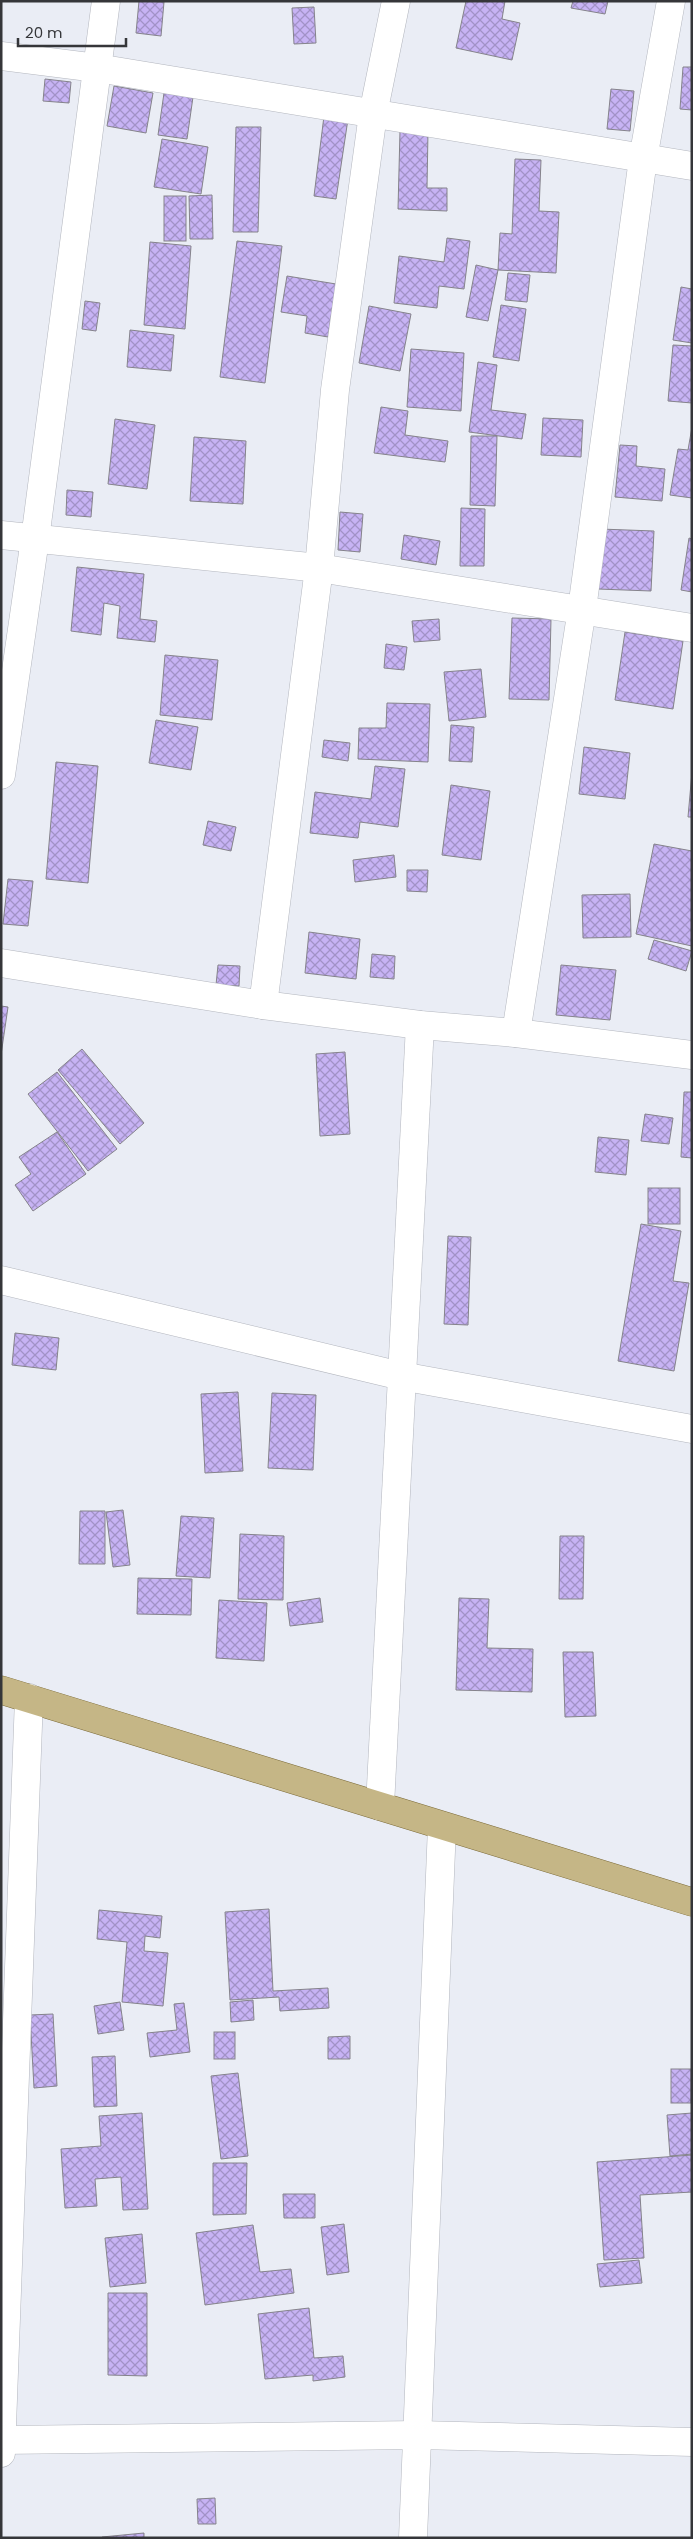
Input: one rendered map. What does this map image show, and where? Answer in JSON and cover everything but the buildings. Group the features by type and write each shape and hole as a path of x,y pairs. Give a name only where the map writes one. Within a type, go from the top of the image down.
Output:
{"main road":[{"path":"1,1690 692,1902"}],"street":[{"path":"1,775 35,539 106,1"},
{"path":"264,1005 320,568 335,390 373,114 396,1"},
{"path":"516,1034 582,609 643,159 671,1"},
{"path":"1,56 96,68 692,166"},
{"path":"1,534 320,568 692,628"},
{"path":"1,963 264,1005 420,1025 516,1034 692,1055"},
{"path":"380,1806 420,1025"},
{"path":"1,1280 401,1376 692,1429"},
{"path":"1,2453 29,1698"},
{"path":"413,2538 442,1826"},
{"path":"1,2440 418,2436 692,2442"}]}
